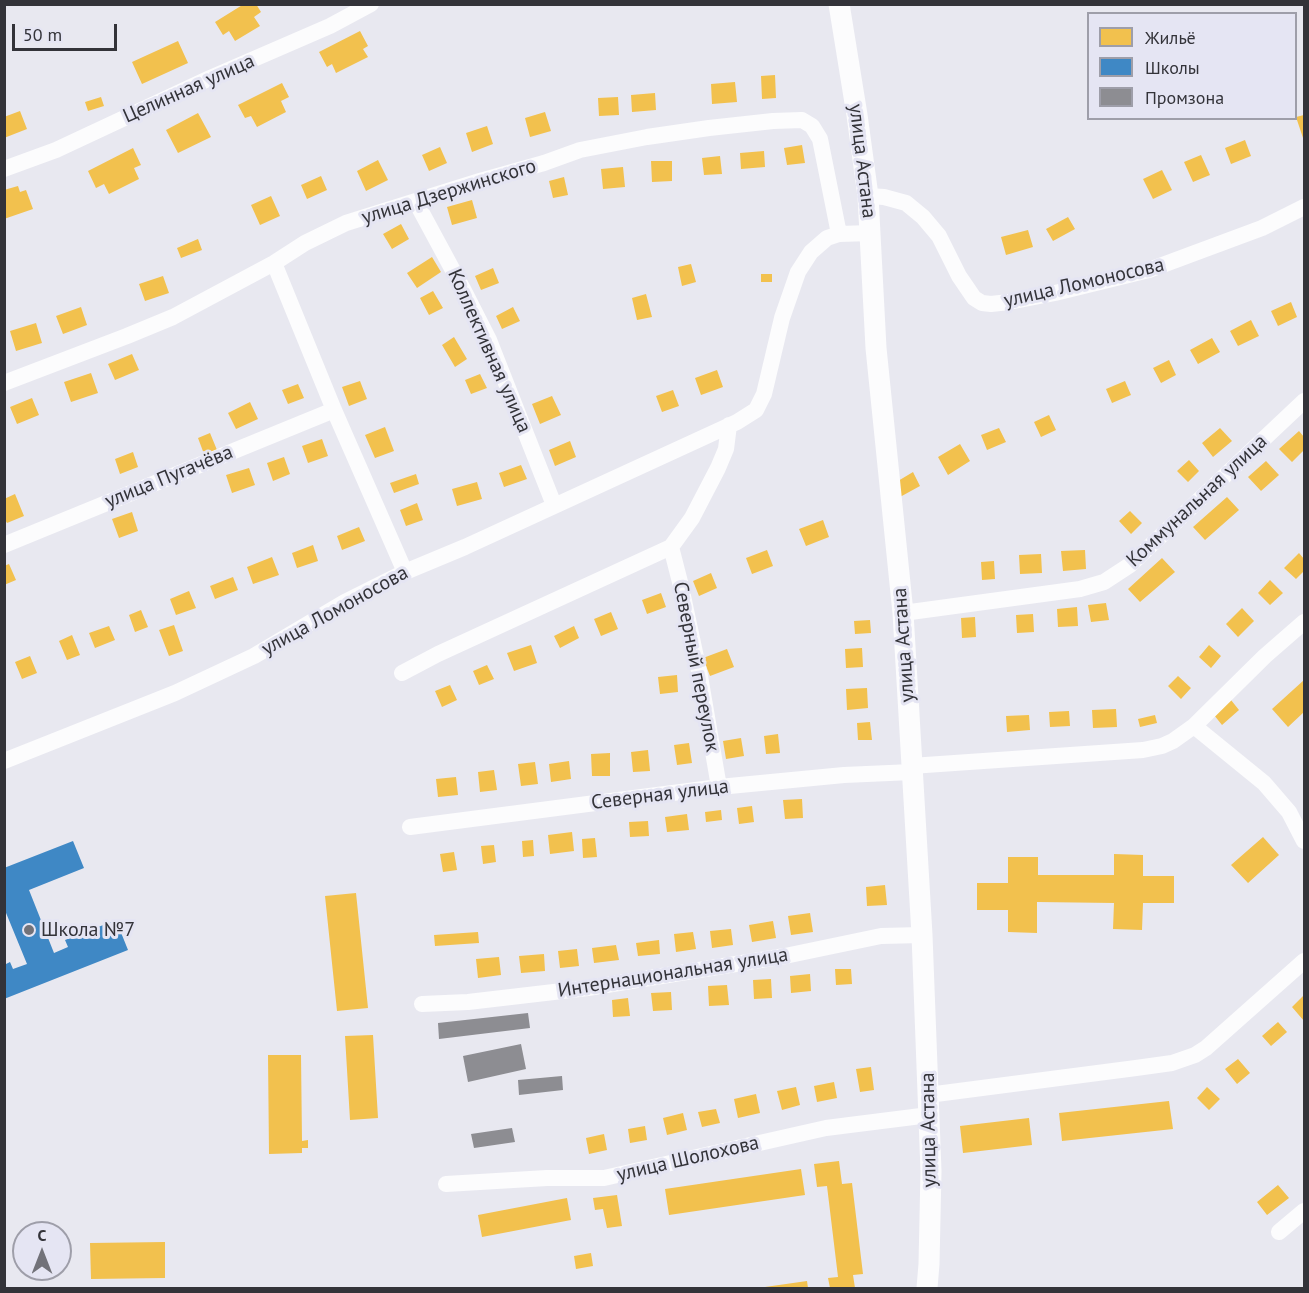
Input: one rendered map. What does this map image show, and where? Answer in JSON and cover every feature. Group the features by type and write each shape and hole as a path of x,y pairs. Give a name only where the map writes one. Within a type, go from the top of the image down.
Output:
{"street":[{"name":"Целинная улица","path":"4,169 56,150 210,78 330,26 371,4"},
{"name":"улица Астана","path":"839,4 868,196 876,348 903,613 922,935 931,1171 927,1288"},
{"name":"улица Дзержинского","path":"4,383 173,317 274,263 305,243 346,223 580,150 647,137 709,128 802,120 812,126 820,139 839,234"},
{"name":"улица Ломоносова","path":"868,196 884,197 906,203 923,217 939,236 959,276 974,298 982,303 991,304 1055,293 1149,270 1262,228 1305,207"},
{"name":"Коллективная улица","path":"416,202 489,340 554,505"},
{"name":"улица Ломоносова","path":"4,761 175,693 254,656 345,602 405,572 465,547 729,426 756,410 764,394 782,318 798,272 811,252 827,238 839,234 871,233"},
{"path":"274,263 334,410 405,572"},
{"name":"Коммунальная улица","path":"903,613 1080,589 1104,582 1130,565 1305,401"},
{"name":"улица Пугачёва","path":"4,545 334,410"},
{"path":"402,673 438,654 671,547 692,518 718,468 726,449 729,426"},
{"name":"Северный переулок","path":"671,547 700,676 719,787"},
{"name":"Северная улица","path":"410,827 719,787 1143,750 1162,746 1194,726 1265,656 1305,622"},
{"path":"1194,726 1264,783 1289,812 1305,841"},
{"name":"Интернациональная улица","path":"422,1004 468,1002 588,988 785,956 881,936 922,935"},
{"name":"улица Шолохова","path":"446,1184 547,1178 604,1178 928,1105 1172,1063 1206,1048 1305,961"},
{"path":"1279,1232 1305,1211"}],"building: Жильё":[{"path":"244,4 256,4 261,12 254,17 260,26 235,41 229,31 223,35 215,22"},
{"path":"360,31 368,46 363,49 368,57 336,73 332,64 327,67 319,52"},
{"path":"178,41 188,63 142,84 132,62"},
{"path":"775,75 776,98 762,99 761,76"},
{"path":"735,82 737,102 712,104 711,84"},
{"path":"282,83 289,97 281,101 286,112 257,127 251,116 245,118 238,105"},
{"path":"655,93 656,110 632,112 631,95"},
{"path":"101,97 104,106 88,111 85,102"},
{"path":"618,97 619,115 599,116 598,98"},
{"path":"20,111 27,129 4,138 4,117"},
{"path":"545,112 551,131 530,137 525,118"},
{"path":"198,113 211,137 178,153 166,130"},
{"path":"1304,115 1304,141 1297,120 1297,117"},
{"path":"487,126 493,144 472,152 466,133"},
{"path":"1245,140 1251,156 1231,164 1225,148"},
{"path":"802,145 805,163 787,165 784,148"},
{"path":"440,147 447,163 429,171 422,155"},
{"path":"133,148 141,165 134,168 139,179 109,194 104,184 96,188 88,171"},
{"path":"764,151 765,167 741,169 740,153"},
{"path":"1201,155 1210,175 1193,182 1184,162"},
{"path":"720,156 722,174 704,175 702,158"},
{"path":"378,160 388,180 366,191 357,171"},
{"path":"651,161 672,161 672,181 652,182"},
{"path":"623,167 625,187 603,189 601,169"},
{"path":"1162,170 1172,190 1153,199 1143,179"},
{"path":"321,176 327,190 307,199 301,185"},
{"path":"564,177 568,195 553,198 549,181"},
{"path":"18,186 20,192 26,190 33,209 4,219 4,190"},
{"path":"271,196 280,216 260,225 251,205"},
{"path":"472,200 477,218 452,225 447,207"},
{"path":"1068,217 1075,229 1053,241 1046,229"},
{"path":"401,224 409,239 392,249 383,234"},
{"path":"1028,230 1033,247 1006,255 1001,237"},
{"path":"198,239 202,250 181,258 177,248"},
{"path":"432,257 441,272 417,288 407,273"},
{"path":"691,264 696,282 682,286 678,267"},
{"path":"493,268 499,283 481,290 475,276"},
{"path":"761,274 772,274 772,282 761,282"},
{"path":"163,276 169,293 145,301 139,284"},
{"path":"433,291 443,308 429,315 420,298"},
{"path":"646,294 652,317 637,320 632,298"},
{"path":"1291,302 1297,317 1278,326 1271,311"},
{"path":"81,307 87,325 63,334 56,316"},
{"path":"513,307 520,321 502,329 496,316"},
{"path":"1251,320 1259,336 1238,346 1230,331"},
{"path":"36,323 42,343 16,351 10,331"},
{"path":"454,337 467,359 455,367 442,345"},
{"path":"1212,338 1220,352 1198,364 1190,350"},
{"path":"132,354 139,370 115,380 108,364"},
{"path":"1169,360 1176,375 1161,383 1153,368"},
{"path":"717,370 723,387 701,395 695,378"},
{"path":"91,373 98,393 71,402 64,382"},
{"path":"480,374 487,388 471,394 465,380"},
{"path":"360,381 367,399 349,406 342,387"},
{"path":"1125,381 1131,395 1112,403 1106,389"},
{"path":"298,384 304,398 288,404 282,390"},
{"path":"673,390 679,406 662,412 656,396"},
{"path":"552,396 561,415 540,424 532,404"},
{"path":"32,398 39,415 17,424 10,407"},
{"path":"250,402 258,419 236,429 228,413"},
{"path":"1049,415 1056,430 1041,437 1034,422"},
{"path":"385,427 394,451 375,458 365,435"},
{"path":"999,428 1006,442 987,450 981,435"},
{"path":"1220,428 1232,441 1213,457 1202,443"},
{"path":"1299,431 1304,437 1304,450 1292,462 1279,449"},
{"path":"210,433 217,450 204,454 198,438"},
{"path":"322,439 328,456 308,463 302,446"},
{"path":"570,441 576,457 555,466 549,450"},
{"path":"960,444 970,461 948,475 938,457"},
{"path":"133,452 138,467 120,474 115,459"},
{"path":"284,457 290,474 273,481 267,463"},
{"path":"1189,460 1199,471 1188,482 1177,471"},
{"path":"1266,461 1279,475 1261,491 1248,477"},
{"path":"521,465 527,479 504,487 499,473"},
{"path":"249,468 255,485 232,493 226,475"},
{"path":"913,472 920,486 900,497 893,484"},
{"path":"416,474 419,484 394,493 390,483"},
{"path":"477,482 482,499 457,506 452,489"},
{"path":"15,494 24,516 7,523 4,518 4,499"},
{"path":"1227,497 1239,510 1205,540 1193,527"},
{"path":"417,503 423,520 406,526 400,510"},
{"path":"1130,511 1142,523 1131,534 1119,521"},
{"path":"132,512 138,531 119,538 112,519"},
{"path":"823,520 829,537 806,546 799,529"},
{"path":"359,527 365,541 342,550 337,536"},
{"path":"313,545 318,561 297,568 292,553"},
{"path":"767,550 773,566 752,574 746,558"},
{"path":"1085,550 1086,569 1063,571 1061,551"},
{"path":"1299,553 1304,559 1304,571 1296,579 1284,568"},
{"path":"1041,554 1042,573 1020,574 1019,555"},
{"path":"272,557 279,575 253,584 247,567"},
{"path":"1162,558 1175,572 1140,602 1128,589"},
{"path":"994,561 995,579 982,580 981,562"},
{"path":"9,564 16,580 4,585 4,566"},
{"path":"711,573 717,588 699,596 693,581"},
{"path":"233,577 238,590 215,599 210,586"},
{"path":"1270,580 1283,593 1270,605 1258,593"},
{"path":"189,591 196,608 176,615 170,599"},
{"path":"661,593 666,607 647,614 642,600"},
{"path":"1106,603 1109,620 1091,622 1088,605"},
{"path":"1077,607 1078,626 1058,627 1057,609"},
{"path":"1242,608 1254,621 1238,637 1226,624"},
{"path":"141,610 148,627 135,632 129,615"},
{"path":"611,612 618,629 601,636 594,619"},
{"path":"1033,614 1034,632 1017,633 1016,615"},
{"path":"975,617 976,637 962,638 961,618"},
{"path":"870,620 871,633 855,634 854,621"},
{"path":"174,625 183,651 169,656 159,630"},
{"path":"109,626 115,640 95,648 89,633"},
{"path":"574,626 579,638 560,648 554,636"},
{"path":"72,635 80,655 67,660 59,641"},
{"path":"531,645 537,663 514,671 507,653"},
{"path":"1209,645 1221,656 1211,668 1199,657"},
{"path":"862,648 863,667 846,668 845,649"},
{"path":"727,649 734,667 710,676 703,658"},
{"path":"30,656 37,673 22,679 15,662"},
{"path":"487,665 494,679 479,685 473,671"},
{"path":"677,675 678,692 660,694 658,677"},
{"path":"1178,676 1191,688 1181,699 1168,686"},
{"path":"1304,680 1304,712 1288,727 1272,709"},
{"path":"450,685 457,700 442,707 435,691"},
{"path":"867,688 868,708 847,710 846,689"},
{"path":"1231,700 1239,710 1222,725 1214,715"},
{"path":"1116,709 1117,727 1093,728 1092,710"},
{"path":"1069,711 1070,726 1050,727 1049,712"},
{"path":"1029,715 1030,730 1007,732 1006,716"},
{"path":"1155,715 1157,723 1140,727 1138,719"},
{"path":"870,722 872,740 858,740 857,723"},
{"path":"778,734 780,753 766,754 764,736"},
{"path":"741,738 744,756 726,759 723,741"},
{"path":"689,743 692,763 677,765 674,745"},
{"path":"648,750 650,771 633,772 631,752"},
{"path":"610,753 610,776 592,776 591,754"},
{"path":"569,761 571,779 551,782 549,764"},
{"path":"535,762 538,784 521,786 518,764"},
{"path":"494,770 497,790 480,792 478,772"},
{"path":"456,777 458,795 438,797 436,779"},
{"path":"802,799 803,818 785,819 783,800"},
{"path":"752,806 754,822 739,824 737,808"},
{"path":"721,810 722,820 706,822 705,812"},
{"path":"687,814 689,830 667,832 665,817"},
{"path":"648,821 649,836 630,837 629,822"},
{"path":"572,832 574,851 550,854 548,835"},
{"path":"1263,837 1279,855 1248,883 1231,865"},
{"path":"595,838 597,857 583,858 582,839"},
{"path":"533,840 534,856 523,857 522,841"},
{"path":"494,845 496,862 483,864 481,846"},
{"path":"454,852 457,870 443,872 440,854"},
{"path":"1114,854 1143,855 1143,876 1174,876 1174,903 1143,903 1142,930 1113,929 1114,903 1037,902 1037,933 1008,932 1008,910 977,910 977,883 1008,883 1008,857 1038,857 1038,875 1114,875"},
{"path":"885,885 887,905 867,906 866,887"},
{"path":"356,893 368,1008 337,1011 325,896"},
{"path":"810,913 813,932 791,935 788,916"},
{"path":"773,921 776,938 752,942 749,925"},
{"path":"731,929 733,945 712,948 710,931"},
{"path":"478,932 479,943 435,946 434,935"},
{"path":"693,932 696,949 676,952 674,934"},
{"path":"659,940 660,954 638,956 636,943"},
{"path":"616,945 619,960 594,963 592,948"},
{"path":"577,949 579,966 560,968 558,951"},
{"path":"544,954 545,971 521,973 519,956"},
{"path":"499,957 501,975 478,978 476,959"},
{"path":"835,969 851,969 852,984 836,985"},
{"path":"810,974 811,991 791,993 790,976"},
{"path":"771,979 772,998 754,999 753,980"},
{"path":"727,985 729,1005 709,1006 708,986"},
{"path":"671,992 672,1010 653,1011 651,993"},
{"path":"1304,995 1304,1021 1292,1007"},
{"path":"628,998 630,1016 613,1017 612,1000"},
{"path":"1278,1022 1287,1032 1271,1046 1262,1036"},
{"path":"373,1035 378,1118 350,1120 345,1036"},
{"path":"268,1055 301,1055 302,1141 308,1140 308,1148 302,1148 302,1153 269,1154"},
{"path":"1238,1059 1250,1073 1237,1084 1225,1069"},
{"path":"871,1067 874,1090 860,1092 856,1069"},
{"path":"834,1082 837,1098 817,1102 814,1086"},
{"path":"796,1087 800,1105 782,1110 777,1091"},
{"path":"1207,1087 1220,1099 1209,1110 1197,1098"},
{"path":"756,1094 760,1113 738,1118 734,1099"},
{"path":"1169,1101 1173,1129 1062,1141 1059,1113"},
{"path":"716,1109 720,1123 702,1127 698,1112"},
{"path":"683,1113 687,1130 667,1135 663,1118"},
{"path":"1029,1118 1032,1145 963,1153 960,1126"},
{"path":"645,1126 647,1140 630,1143 628,1129"},
{"path":"604,1134 607,1150 589,1154 586,1138"},
{"path":"839,1161 842,1184 852,1183 863,1274 853,1275 855,1288 830,1288 828,1278 838,1277 827,1186 817,1187 814,1164"},
{"path":"801,1169 805,1195 669,1215 665,1189"},
{"path":"1278,1185 1289,1198 1267,1215 1257,1202"},
{"path":"617,1195 622,1226 607,1228 603,1209 595,1210 593,1198"},
{"path":"567,1198 571,1220 482,1237 478,1215"},
{"path":"165,1242 165,1278 91,1279 90,1243"},
{"path":"591,1253 593,1266 576,1269 574,1256"},
{"path":"807,1281 808,1288 765,1288 765,1287"}],"building: Школы":[{"name":"Школа №7","path":"73,841 84,868 29,890 54,953 68,947 65,940 116,920 128,950 4,999 4,965 10,962 13,969 27,964 4,908 4,868"}],"building: Промзона":[{"path":"528,1013 530,1028 439,1039 438,1023"},
{"path":"521,1044 526,1069 468,1082 463,1056"},
{"path":"562,1076 563,1090 519,1095 518,1080"},
{"path":"512,1128 515,1142 474,1148 471,1134"}],"place":[{"name":"Школа №7","path":"29,930"}]}
